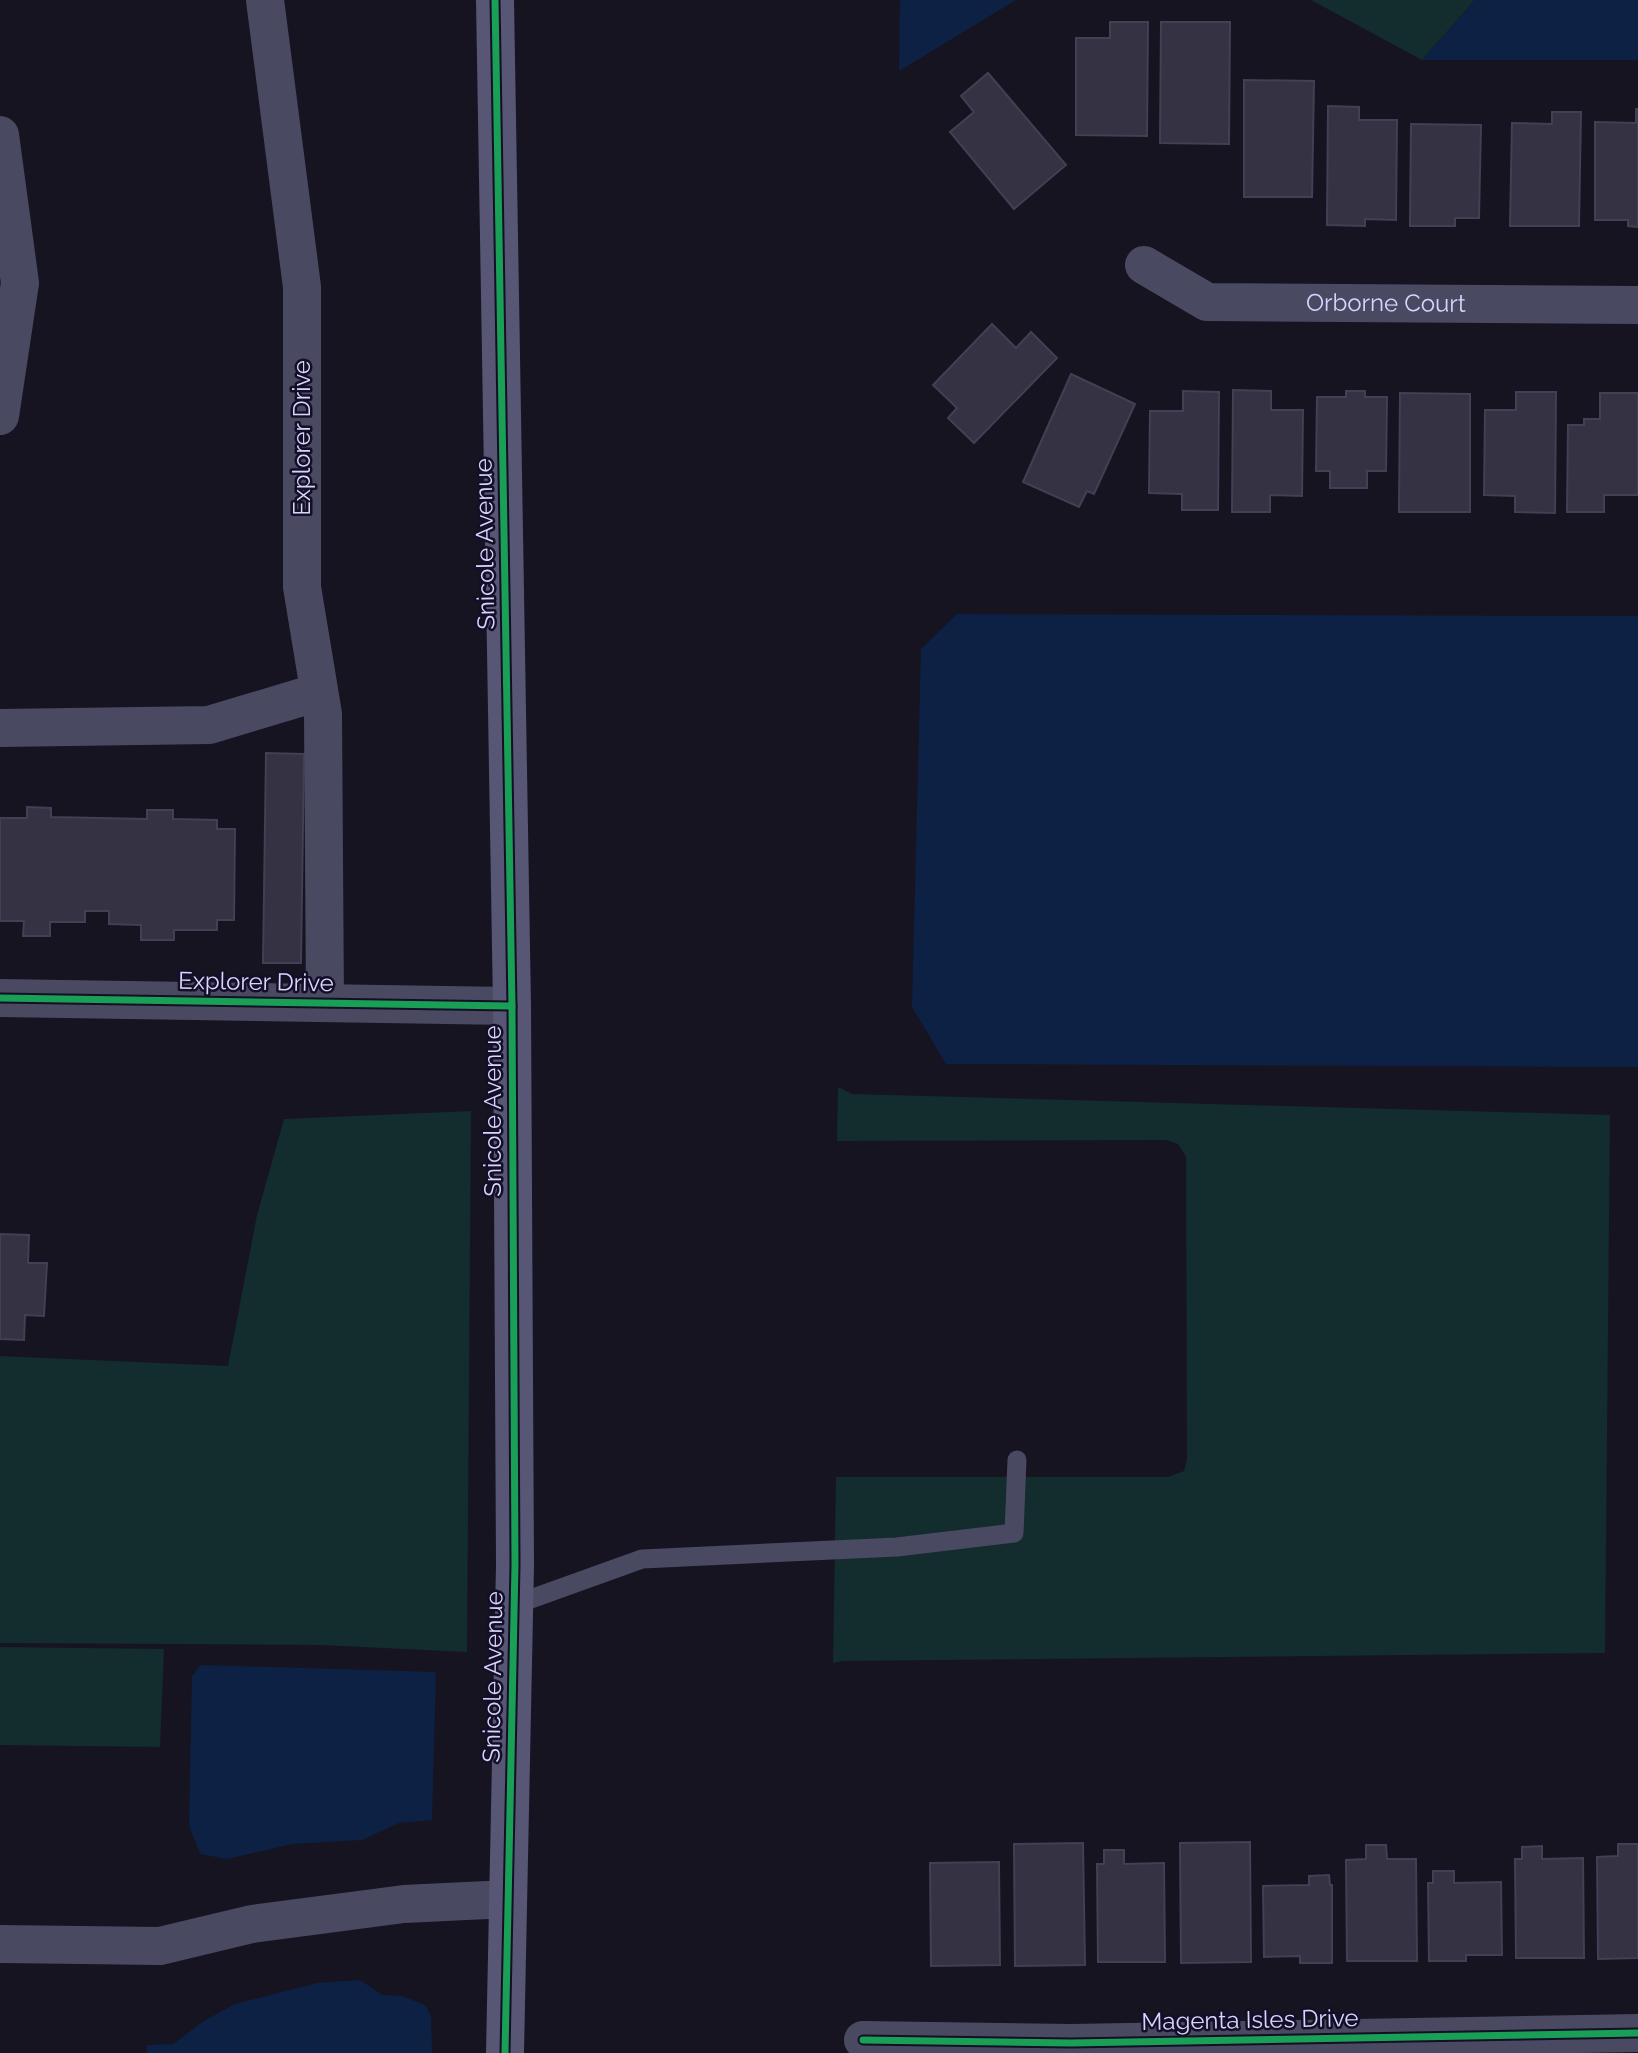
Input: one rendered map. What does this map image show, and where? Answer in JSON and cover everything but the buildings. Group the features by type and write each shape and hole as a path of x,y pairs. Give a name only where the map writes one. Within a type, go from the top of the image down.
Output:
{"street":[{"name":"Explorer Drive","path":"265,0 302,287 302,587 323,714 325,1003"},
{"name":"Snicole Avenue","path":"495,0 512,1006 514,1605 505,2053"},
{"path":"0,135 20,283 0,416"},
{"name":"Orborne Court","path":"1144,265 1207,302 1638,305"},
{"path":"0,728 209,725 319,692"},
{"name":"Explorer Drive","path":"0,998 512,1006"},
{"path":"0,1944 160,1946 252,1924 404,1904 508,1899"},
{"name":"Magenta Isles Drive","path":"863,2040 1071,2048 1638,2033"}],"lane":[{"path":"514,1605 642,1559 897,1546 1014,1532 1017,1460"}],"green space":[{"path":"1311,0 1475,0 1422,60"},
{"path":"838,1087 852,1094 1610,1115 1605,1653 833,1663 836,1477 1168,1477 1184,1471 1187,1460 1186,1157 1178,1144 1167,1140 837,1141"},
{"path":"471,1111 467,1652 320,1645 0,1643 0,1356 228,1366 257,1215 284,1119"},
{"path":"0,1647 164,1649 160,1747 0,1745"}],"water":[{"path":"900,0 1016,0 899,71"},
{"path":"1475,0 1638,0 1638,60 1422,60"},
{"path":"957,614 1638,616 1638,1067 946,1064 912,1007 921,649"},
{"path":"201,1665 436,1672 432,1820 399,1823 362,1840 292,1844 227,1859 200,1854 189,1825 192,1676"},
{"path":"360,1980 382,1995 402,1996 425,2005 431,2016 432,2053 147,2053 147,2045 173,2044 204,2021 235,2004 317,1983"}],"cycle path":[{"path":"495,0 512,1006 515,1565 505,2053"},
{"path":"0,998 512,1006"},
{"path":"863,2040 1071,2043 1638,2033"}]}
